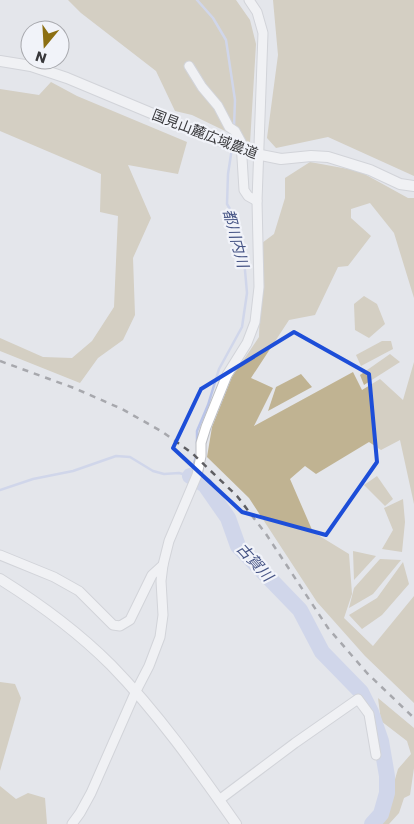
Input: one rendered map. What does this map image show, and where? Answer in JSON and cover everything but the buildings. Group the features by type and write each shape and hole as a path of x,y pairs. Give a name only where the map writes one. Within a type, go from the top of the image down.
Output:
{"street":[{"path":"72,824 90,793 135,692 149,666 160,637 163,615 161,581 169,541 196,479 201,456 201,443 206,427 227,375 247,343 255,322 259,287 255,154 263,33 257,12 249,0"},
{"name":"国見山麓広域農道","path":"0,61 31,66 68,78 182,126 255,154 280,159 328,157 370,170 400,184 414,186"},
{"path":"189,66 241,142 243,154 242,184 248,196 257,201"},
{"path":"0,555 54,577 79,591 113,625 120,626 130,620 152,575 163,565"},
{"path":"0,579 32,599 76,633 111,665 156,716 236,824"},
{"path":"219,800 358,699 369,714 376,755"}],"highlighted area":[{"path":"294,332 369,374 377,462 326,535 242,512 173,448 201,389"}],"shaded area":[{"path":"68,0 236,0 250,20 256,44 250,143 192,115 175,111 156,71 81,13"},
{"path":"273,0 414,0 414,176 328,137 276,148 267,138 278,55"},
{"path":"51,82 77,96 187,142 178,174 128,165 151,218 133,258 135,315 123,340 98,358 80,383 0,351 0,338 43,357 72,358 92,341 114,307 118,216 100,212 101,174 0,131 0,89 39,95"},
{"path":"310,162 359,171 408,198 414,198 414,298 394,233 370,203 351,209 351,218 371,236 348,266 338,267 315,315 289,320 251,378 273,388 254,426 353,372 362,390 380,379 403,400 414,362 414,504 400,440 381,450 369,442 316,474 305,466 290,479 313,532 349,554 352,594 344,618 373,646 414,596 414,703 365,656 317,602 249,498 207,457 212,427 232,377 259,337 262,243 274,234 285,198 285,178"},
{"path":"364,296 377,304 385,324 369,338 355,330 354,304"},
{"path":"382,341 391,341 393,349 361,366 356,355"},
{"path":"390,354 400,362 364,385 360,375"},
{"path":"301,374 312,387 268,411 276,387"},
{"path":"377,476 393,499 385,506 364,485"},
{"path":"403,499 405,522 402,552 382,549 393,530 384,508"},
{"path":"353,551 376,556 354,580"},
{"path":"380,559 401,560 373,594 349,608 354,588"},
{"path":"403,562 409,584 382,615 362,629 349,615 377,598"},
{"path":"0,682 15,684 21,698 0,771"},
{"path":"378,698 414,728 414,768 410,795 404,798 399,813 389,824 376,824 386,810 398,769 411,754 407,741 381,721"},
{"path":"0,786 16,799 28,793 45,798 47,824 0,824"}],"waterway":[{"name":"都川内川","path":"197,0 213,18 226,40 235,100 234,127"},
{"name":"都川内川","path":"197,443 197,431 208,405 219,369 242,327 247,293 244,259 234,216 227,204 228,174 232,148"},
{"name":"古賀川","path":"0,490 33,479 73,471 116,456 130,457 153,471 164,474 179,473 190,476 197,454"},
{"name":"古賀川","path":"190,476 205,485 228,518 238,546 300,610 322,652 361,692 371,712 381,741 387,776 387,793 381,814 372,824"}],"railway":[{"path":"0,361 74,388 122,409 161,431 192,453 237,496 266,534 328,628 367,673 414,718"}]}
